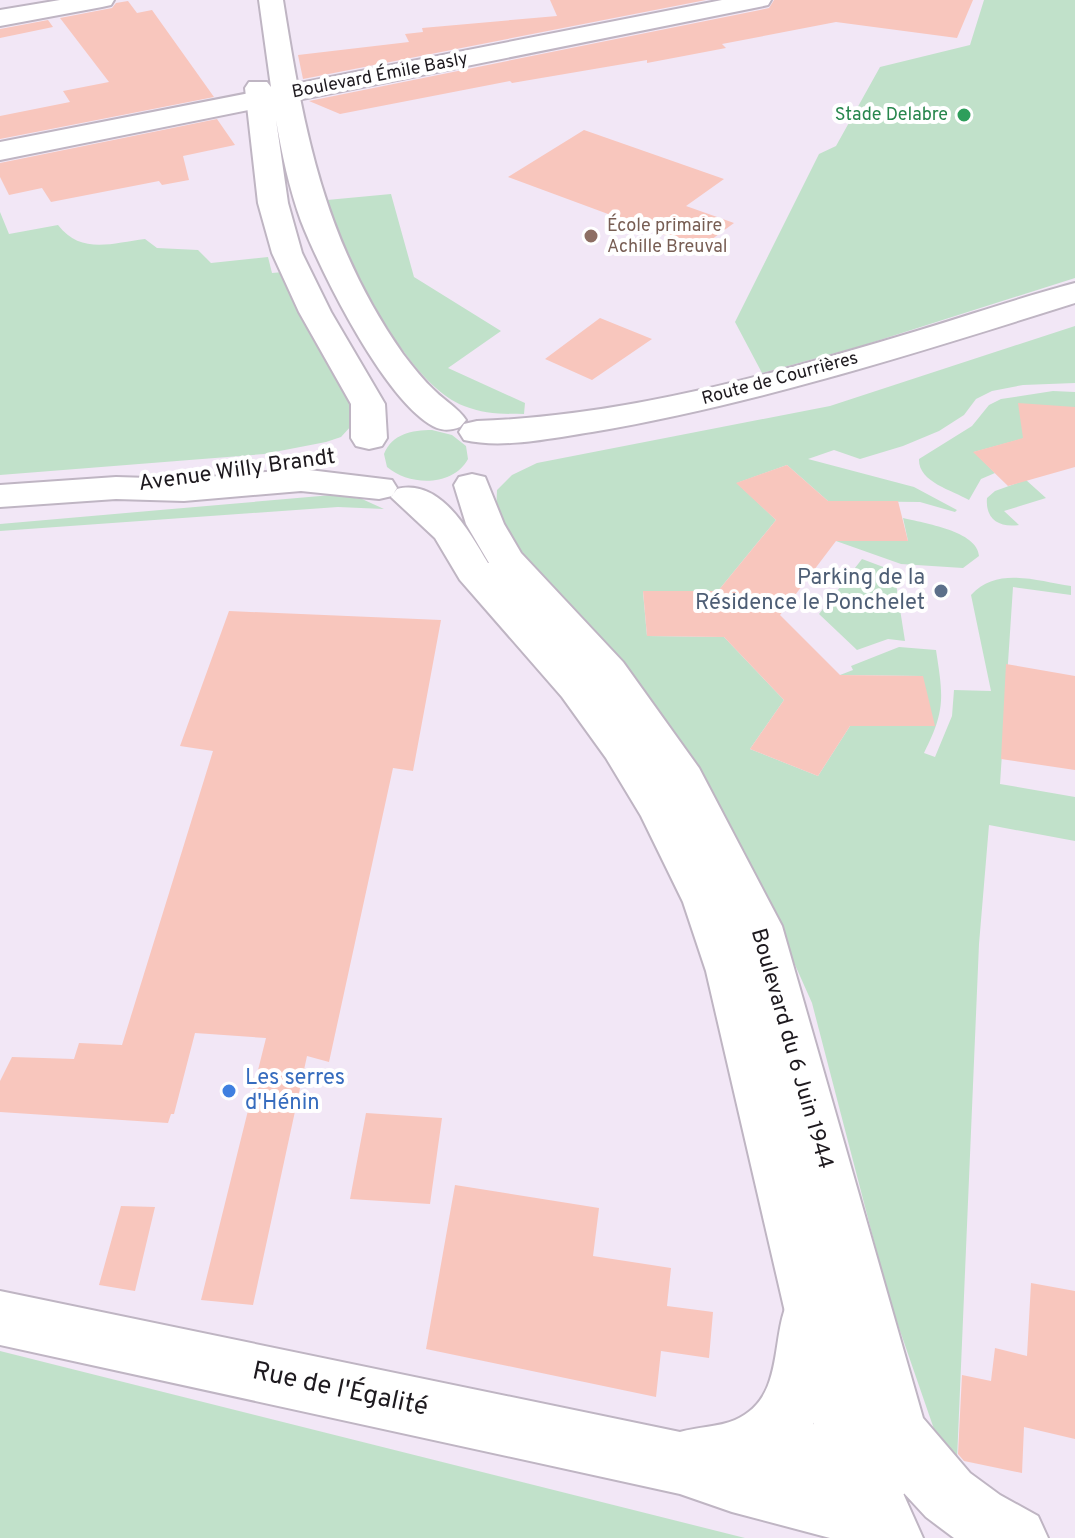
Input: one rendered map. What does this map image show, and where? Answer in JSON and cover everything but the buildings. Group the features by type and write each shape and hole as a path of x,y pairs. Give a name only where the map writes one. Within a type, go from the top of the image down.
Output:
{"main road":[{"path":"0,18 48,4 102,0"},
{"path":"251,0 268,108 342,277 381,347 417,394 472,451"},
{"path":"271,0 268,108 273,203 287,253 315,312 368,404 361,472 394,493"},
{"name":"Boulevard Émile Basly","path":"268,108 759,0"},
{"path":"0,151 201,111 224,110 243,115 268,108"},
{"name":"Route de Courrières","path":"472,451 532,431 592,423 769,385 1075,293"},
{"name":"Route de Courrières","path":"472,451 542,447 786,400 1075,313"},
{"name":"Avenue Willy Brandt","path":"0,496 116,488 184,490 301,480 394,493 445,496 472,451 405,421 364,446 287,465 183,476 116,488"},
{"name":"Boulevard du 6 Juin 1944","path":"472,451 485,524 506,560 608,672 683,779 758,926 897,1433 932,1483 963,1508 1016,1538"},
{"name":"Boulevard du 6 Juin 1944","path":"394,493 430,510 450,532 474,571 577,687 621,747 661,811 707,902 731,971 808,1297 856,1463 891,1538"},
{"name":"Rue de l'Égalité","path":"743,1450 776,1428 794,1402 808,1339 808,1297"},
{"name":"Rue de l'Égalité","path":"0,1318 680,1463 736,1482 835,1508 856,1516 881,1538"},
{"name":"Rue de l'Égalité","path":"680,1463 743,1450 795,1452 856,1463 906,1479 932,1483"}],"green space":[{"name":"Stade Delabre","path":"984,0 1075,0 1075,278 861,346 762,373 735,322 819,154 836,146 880,67 970,45"},
{"path":"391,194 414,277 501,331 448,368 525,403 524,414 479,411 442,393 420,372 380,316 348,253 327,200"},
{"path":"0,212 9,234 58,225 67,234 87,244 145,239 157,248 198,250 211,263 268,257 272,273 283,272 351,395 352,425 341,437 326,442 264,454 0,475"},
{"path":"1075,326 1075,383 1023,385 992,391 976,399 964,415 939,431 903,446 860,459 834,450 808,459 914,487 957,510 955,512 920,502 828,501 787,465 737,483 776,520 718,591 643,592 647,636 724,637 784,700 750,749 818,776 850,726 923,676 840,675 853,670 851,666 899,647 936,650 941,703 924,753 935,757 952,716 954,690 991,691 971,595 981,586 1005,578 1071,586 1071,595 1013,587 1000,784 1075,797 1075,841 989,825 979,944 957,1460 944,1458 889,1299 812,1003 744,850 734,850 540,586 496,513 497,490 512,475 537,463 830,406"},
{"path":"1053,391 1075,392 1075,407 1033,436 974,452 995,473 981,479 969,500 924,474 919,459 972,426 989,405 1001,399"},
{"path":"432,430 452,435 466,446 468,459 461,468 452,475 430,481 407,478 387,467 384,454 392,442 410,432"},
{"path":"1026,480 1046,498 1004,511 1019,525 1005,525 991,517 987,498 995,491"},
{"path":"332,495 362,499 384,509 338,507 0,531 0,524"},
{"path":"903,518 960,534 970,540 979,556 963,568 901,564 836,541 908,541"},
{"path":"862,559 894,571 905,641 888,639 857,650 819,614"},
{"path":"0,1351 745,1538 0,1538"}],"place":[{"name":"Stade Delabre","path":"964,115"},
{"name":"École primaire Achille Breuval","path":"591,236"},
{"name":"Parking de la Résidence le Ponchelet","path":"941,591"},
{"name":"Les serres d'Hénin","path":"229,1091"}]}
